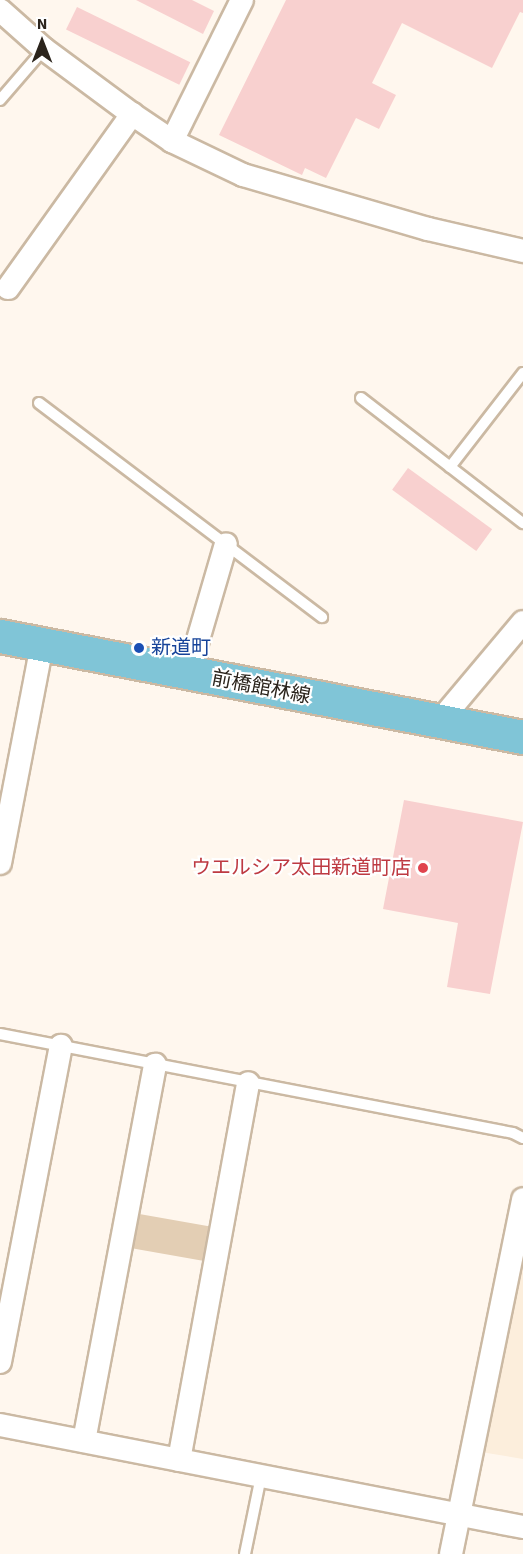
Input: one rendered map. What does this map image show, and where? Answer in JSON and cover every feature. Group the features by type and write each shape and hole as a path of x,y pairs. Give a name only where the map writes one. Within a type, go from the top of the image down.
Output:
{"main road":[{"name":"前橋館林線","path":"0,636 523,737"}],"street":[{"path":"172,141 242,0"},
{"path":"9,9 44,49 132,114 172,141 243,175 428,229 523,251"},
{"path":"8,288 132,114"},
{"path":"188,674 226,544"},
{"path":"440,721 523,622"},
{"path":"0,863 42,644"},
{"path":"0,1362 61,1046"},
{"path":"84,1441 155,1065"},
{"path":"179,1460 248,1083"},
{"path":"451,1554 523,1199"},
{"path":"0,1425 523,1527"}],"lane":[{"path":"0,100 44,49"},
{"path":"450,467 523,373"},
{"path":"361,398 523,523"},
{"path":"39,403 322,617"},
{"path":"0,1034 513,1133 523,1138"},
{"path":"245,1554 261,1476"}],"shaded area":[{"path":"128,1212 222,1228 215,1263 122,1246"},
{"path":"523,1245 523,1459 481,1452"}],"building":[{"path":"136,0 192,0 214,11 203,34"},
{"path":"286,0 523,0 523,13 520,12 492,68 402,23 372,83 396,95 379,129 356,118 326,178 305,168 302,175 219,135"},
{"path":"77,7 190,62 179,85 66,29"},
{"path":"408,468 492,529 476,551 392,490"},
{"path":"404,800 523,822 490,994 447,987 458,923 383,909"}],"place":[{"name":"新道町","path":"139,648"},
{"name":"ウエルシア太田新道町店","path":"423,868"}]}
